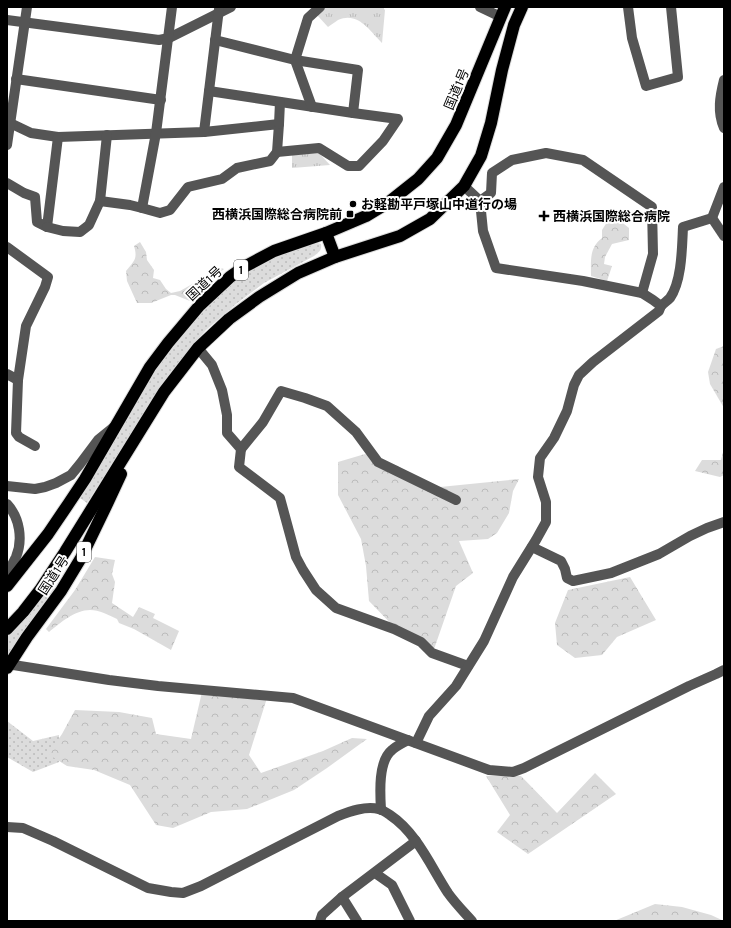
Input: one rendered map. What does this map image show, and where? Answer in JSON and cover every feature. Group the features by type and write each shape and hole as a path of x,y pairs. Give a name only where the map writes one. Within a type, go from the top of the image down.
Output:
{"highway":[{"name":"国道1号","path":"7,629 23,612 40,590 66,552 164,392 198,348 229,319 259,297 298,273 335,257 400,236 430,219 464,186 481,156 491,123 502,70 514,25 522,7"},
{"name":"国道1号","path":"7,586 48,534 69,503 150,367 200,305 244,267 274,251 326,233 366,216 389,202 418,179 437,158 456,125 503,12"},
{"path":"326,233 335,257"},
{"name":"国道1号","path":"8,665 61,591 81,558 143,425"}],"street":[{"path":"7,145 8,121 27,7"},
{"path":"142,208 161,100 172,7"},
{"path":"7,20 159,40 169,38 218,10 231,7"},
{"path":"312,107 295,60 308,18 320,7"},
{"path":"480,7 503,12"},
{"path":"628,7 632,38 646,86 678,77 671,7"},
{"path":"204,132 218,10"},
{"path":"215,40 295,60 358,70 353,113"},
{"path":"16,80 161,100"},
{"path":"724,80 719,106 721,121 724,128"},
{"path":"209,91 398,119 383,141 359,166 348,166 319,148 277,152"},
{"path":"100,201 130,205 160,213 170,210 188,187 222,179 237,168 270,161 277,152 280,102"},
{"path":"8,121 32,133 58,137 204,132 279,124"},
{"path":"7,183 24,193 35,197 37,222 47,227 63,231 80,232 90,225 100,201 107,135"},
{"path":"47,227 58,137"},
{"path":"480,201 491,193 492,173 512,160 546,153 583,160 652,208 654,254 642,293"},
{"path":"464,186 480,201 483,231 496,268 584,281 642,293 660,306"},
{"path":"712,218 724,187"},
{"path":"712,218 724,236"},
{"path":"381,810 380,779 385,759 391,750 412,742 429,716 456,686 484,641 512,577 532,547 546,522 546,502 538,477 540,458 554,438 567,411 574,385 579,375 593,362 659,311 660,306 669,299 676,284 680,268 683,227 712,218"},
{"path":"8,249 48,277 45,287 26,326 18,380 16,433 19,437 35,446"},
{"path":"198,348 212,365 222,390 227,415 227,433 241,449"},
{"path":"7,374 18,380"},
{"path":"456,500 378,462 356,432 327,406 281,391 263,422 241,449 239,467 280,498 296,557 316,590 336,608 394,629 422,642 432,653 468,666"},
{"path":"7,486 35,490 56,484 71,475 98,440 116,424"},
{"path":"7,504 11,508 20,530 16,557 7,574"},
{"path":"532,547 561,561 568,578 573,581 611,573 659,554 690,536 724,522"},
{"path":"8,665 158,686 293,698 489,770 513,772 724,670"},
{"path":"7,827 23,828 101,864 148,888 183,893 201,886 338,816 354,810 369,808 381,810 393,818 416,841 463,916 472,921"},
{"path":"320,921 322,916 342,897 416,841"},
{"path":"375,872 392,885 410,921"},
{"path":"342,897 357,921"}],"green space":[{"path":"325,7 384,7 382,43 368,28 358,20 352,18 338,20 328,27 317,15"},
{"path":"319,153 330,165 292,168 292,154"},
{"path":"609,219 619,220 629,228 629,240 612,244 605,257 604,264 612,266 607,281 591,276 591,260 593,250 602,238 602,230"},
{"path":"140,242 146,252 147,260 154,270 153,278 160,280 166,289 171,293 180,291 221,268 224,269 209,281 190,301 175,295 171,295 151,303 137,303 127,281 126,271 134,260 136,254 134,246"},
{"path":"318,243 321,244 321,249 314,256 264,283 236,304 206,330 183,357 160,388 87,503 80,498 152,374 171,348 219,294 235,280 255,266 299,247"},
{"path":"724,346 724,408 710,384 708,372 716,349"},
{"path":"724,448 724,475 720,477 695,471 702,460 721,460"},
{"path":"365,454 398,466 430,488 519,479 513,491 509,513 497,533 488,539 459,541 473,573 456,586 433,652 398,631 369,601 366,566 361,539 338,495 338,462"},
{"path":"95,557 115,560 112,574 115,582 112,603 133,617 139,607 155,614 153,618 179,631 171,650 134,629 119,623 117,619 93,610 79,612 73,615 49,632 46,629 75,590"},
{"path":"630,577 656,620 617,637 602,655 575,658 557,645 555,623 568,590"},
{"path":"50,586 54,589 7,656 7,635 14,629"},
{"path":"202,692 267,698 249,755 261,773 323,751 352,738 367,739 294,790 247,809 211,812 173,828 156,825 130,785 94,770 67,766 48,754 62,734 75,710 119,712 152,718 156,734 191,739"},
{"path":"7,721 33,741 59,735 59,762 33,772 7,757"},
{"path":"595,773 616,794 528,854 497,832 510,815 486,776 521,776 557,813"},
{"path":"655,904 682,907 711,915 724,921 614,921"}],"place":[{"name":"お軽勘平戸塚山中道行の場","path":"353,204"},
{"name":"西横浜国際総合病院前","path":"350,214"},
{"name":"西横浜国際総合病院","path":"544,216"}]}
